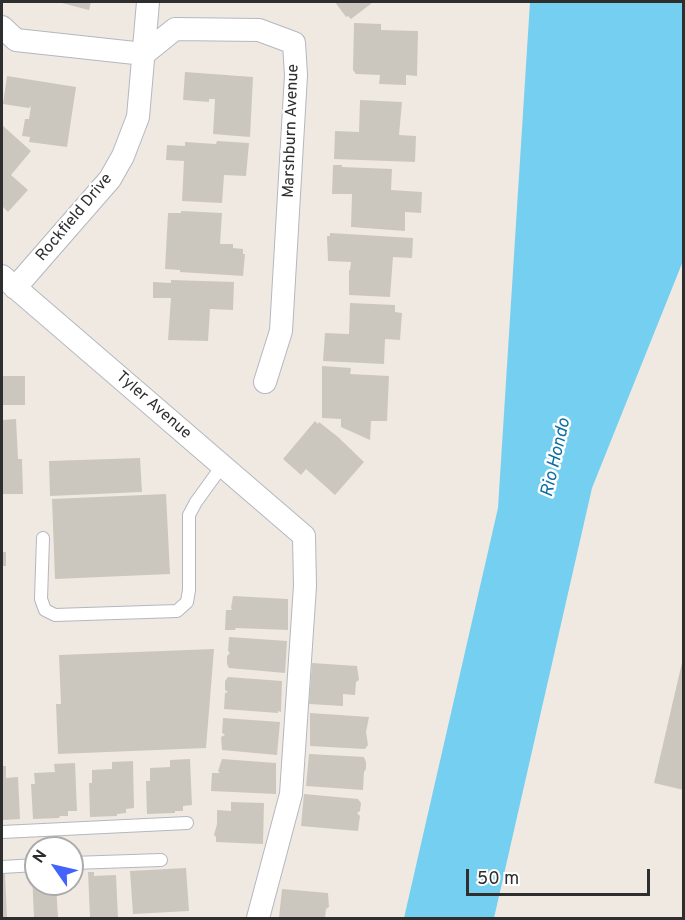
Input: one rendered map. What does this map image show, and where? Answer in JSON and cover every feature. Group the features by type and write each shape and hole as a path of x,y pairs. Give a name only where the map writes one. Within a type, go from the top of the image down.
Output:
{"street":[{"name":"Rockfield Drive","path":"8,282 110,179 123,156 138,117 148,2"},
{"path":"2,27 16,40 144,54"},
{"name":"Marshburn Avenue","path":"144,54 175,29 259,30 294,43 296,75 281,332 266,382"},
{"name":"Tyler Avenue","path":"8,282 304,536 305,586 291,794 258,918"}],"lane":[{"path":"43,538 41,599 45,610 55,615 177,611 187,602 189,590 189,515 222,466"},
{"path":"2,832 187,823"},
{"path":"84,863 161,860"},
{"path":"2,867 24,866"}],"water":[{"name":"Rio Hondo","path":"530,2 683,2 683,261 592,488 494,918 404,918 498,508"}],"building":[{"path":"58,2 91,2 89,10"},
{"path":"335,2 372,3 351,19 346,17"},
{"path":"354,23 381,24 381,30 418,31 417,76 406,75 406,85 379,84 380,75 356,74 353,70"},
{"path":"185,72 253,77 250,137 213,134 215,99 209,99 209,102 183,100"},
{"path":"7,76 76,87 67,147 29,142 30,137 22,136 25,119 29,119 31,106 29,108 3,104"},
{"path":"360,100 402,102 399,135 416,136 415,162 334,159 335,131 359,132"},
{"path":"2,125 31,151 11,175 28,190 8,212 2,206"},
{"path":"217,141 249,143 246,176 224,175 222,203 182,201 184,161 166,160 167,145 185,146 185,142 216,144"},
{"path":"333,165 392,169 391,190 422,192 421,213 405,212 405,231 351,227 352,194 332,194"},
{"path":"181,211 222,213 220,244 233,244 233,248 243,249 243,254 245,254 243,276 165,269 168,213 181,213"},
{"path":"330,233 413,238 412,258 393,257 390,297 349,295 351,262 328,261 327,236 330,236"},
{"path":"171,280 234,282 233,310 210,309 208,341 168,340 171,298 153,298 153,282 171,283"},
{"path":"350,303 395,305 395,312 402,313 400,340 385,339 384,364 323,361 325,333 349,334"},
{"path":"322,366 351,368 350,374 389,376 387,421 371,421 370,440 341,427 341,419 322,418"},
{"path":"2,376 25,376 25,405 2,405"},
{"path":"16,419 18,459 22,459 23,494 2,494 2,420"},
{"path":"315,421 338,437 364,462 335,495 306,469 301,475 283,459"},
{"path":"140,458 142,492 50,496 49,461"},
{"path":"166,494 170,574 55,579 52,499"},
{"path":"2,552 6,552 6,566 2,566"},
{"path":"233,596 288,599 288,630 236,628 225,630 226,610 232,610"},
{"path":"229,637 287,641 285,673 229,668 227,656 230,653 228,651"},
{"path":"214,649 206,748 58,754 56,704 61,704 59,655"},
{"path":"684,654 684,790 654,783"},
{"path":"312,663 357,666 359,680 356,682 355,695 343,694 343,706 309,704"},
{"path":"228,677 282,681 281,712 224,709 225,693 228,692 225,690 225,681"},
{"path":"310,713 369,717 366,732 368,745 365,749 310,746"},
{"path":"223,718 280,722 277,755 222,750 221,737 225,735 222,733"},
{"path":"309,754 364,757 366,769 363,790 306,786"},
{"path":"190,759 192,805 183,806 183,811 175,811 175,813 147,814 146,781 150,781 150,768 170,767 170,760"},
{"path":"222,759 276,763 276,794 211,791 212,773 220,773 218,771"},
{"path":"133,761 134,808 126,809 126,813 117,814 117,816 90,817 89,783 92,783 92,770 112,769 112,762"},
{"path":"75,763 77,811 68,811 68,816 59,818 33,819 31,784 35,784 34,773 55,772 54,764"},
{"path":"2,766 6,766 6,778 18,777 20,819 2,820"},
{"path":"304,794 358,799 361,803 360,811 357,813 360,816 358,831 301,826"},
{"path":"231,802 264,803 263,844 216,842 214,835 217,810 231,811"},
{"path":"186,868 189,911 133,914 130,871"},
{"path":"88,872 94,872 94,876 116,875 118,918 90,918"},
{"path":"2,873 5,873 7,918 2,918"},
{"path":"282,889 328,893 329,907 326,909 325,918 279,918"},
{"path":"33,896 57,896 58,918 34,918"}]}
